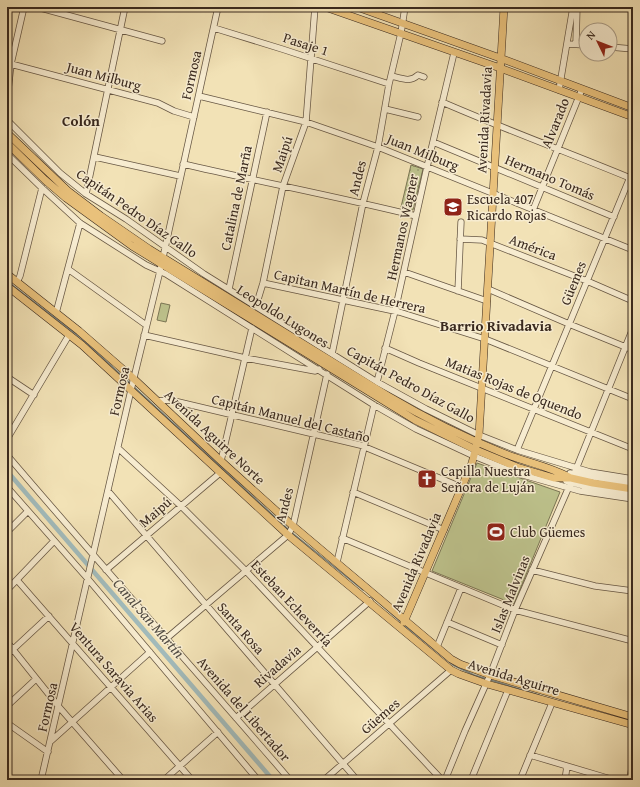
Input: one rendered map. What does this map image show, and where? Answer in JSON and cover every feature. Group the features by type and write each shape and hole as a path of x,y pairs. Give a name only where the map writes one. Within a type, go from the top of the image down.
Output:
{"main road":[{"path":"325,7 500,68 633,117"},
{"path":"357,7 403,22 633,108"},
{"name":"Avenida Rivadavia","path":"404,623 461,488 476,449 479,435 504,7"},
{"name":"Leopoldo Lugones","path":"7,133 68,191 161,264"},
{"name":"Leopoldo Lugones","path":"7,143 66,198 161,264 419,414 476,449 517,467 554,478 571,478"},
{"name":"Avenida Aguirre Norte","path":"7,274 79,331 220,473 290,531 370,602 404,623"},
{"name":"Avenida Aguirre Norte","path":"7,286 132,385 157,401 221,461 290,531 336,562 404,623"},
{"name":"Leopoldo Lugones","path":"476,449 519,459 558,471 571,478 593,484 633,489"},
{"name":"Avenida Aguirre","path":"404,623 456,662 508,690 633,725"},
{"name":"Avenida Aguirre","path":"404,623 451,670 459,674 633,717"}],"street":[{"path":"7,100 9,64 24,7"},
{"path":"37,7 162,40"},
{"path":"86,194 95,157 125,7"},
{"name":"Formosa","path":"41,780 161,264 218,7"},
{"name":"Maipú","path":"256,306 263,283 283,186 306,122 315,7"},
{"name":"Andes","path":"332,354 363,203 378,147 405,7"},
{"name":"Alvarado","path":"559,90 573,7"},
{"path":"567,44 576,44 577,7"},
{"name":"Pasaje 1","path":"214,28 389,84"},
{"path":"618,48 633,49"},
{"name":"Hermanos Wagner","path":"377,382 395,311 454,53"},
{"name":"Juan Milburg","path":"9,64 158,103 174,111 194,117"},
{"path":"391,76 408,80 411,80 418,75 424,77"},
{"name":"Alvarado","path":"533,210 582,89"},
{"name":"Juan Milburg","path":"199,96 306,122 378,147 633,250"},
{"path":"442,102 630,178"},
{"path":"385,109 418,117"},
{"name":"Catalina de Marña","path":"229,289 267,112"},
{"name":"Capitán Pedro Díaz Gallo","path":"7,120 60,173 86,194 126,219 204,274 377,382 426,409 479,435 518,450 590,472 633,479"},
{"name":"Hermano Tomás","path":"433,142 614,217"},
{"path":"7,154 80,222 146,265 161,264 252,328 374,404 416,428 476,449 516,473 568,489 633,499"},
{"path":"95,157 180,176"},
{"path":"183,164 416,216"},
{"name":"Güemes","path":"518,450 633,170"},
{"path":"18,282 42,188"},
{"path":"56,313 80,222"},
{"path":"458,291 461,222"},
{"name":"América","path":"460,238 482,240 587,281 633,301"},
{"path":"68,269 146,325"},
{"path":"404,272 487,301"},
{"name":"Capitan Martín de Herrera","path":"263,283 395,311 485,339 633,399"},
{"path":"488,289 633,350"},
{"path":"221,461 252,328"},
{"name":"Islas Malvinas","path":"444,780 488,680 532,570 568,489 571,478 633,328"},
{"path":"7,439 69,335"},
{"path":"144,335 245,358 315,371 319,369"},
{"name":"Matias Rojas de Oquendo","path":"385,348 633,449"},
{"name":"Andes","path":"167,638 246,571 290,531 314,435 327,374"},
{"path":"7,377 34,395"},
{"name":"Capitán Manuel del Castaño","path":"157,401 170,400 364,446 461,488"},
{"path":"336,562 374,404"},
{"name":"Esteban Echeverría","path":"118,448 181,506 246,571 389,724 444,780"},
{"name":"Avenida del Libertador","path":"7,455 93,556 167,638 290,780"},
{"name":"Maipú","path":"106,570 220,473"},
{"path":"571,478 633,484"},
{"path":"571,478 633,494"},
{"path":"7,488 88,579 258,780"},
{"name":"Santa Rosa","path":"108,491 357,780"},
{"path":"353,492 444,530"},
{"path":"7,532 28,511"},
{"path":"342,538 515,610 633,641"},
{"path":"7,590 54,541"},
{"path":"532,570 595,586 633,591"},
{"name":"Ventura Saravia Arias","path":"17,580 192,780"},
{"path":"437,647 461,588"},
{"name":"Rivadavia","path":"236,718 370,602"},
{"path":"7,655 49,616"},
{"path":"447,622 502,645"},
{"path":"7,642 59,707 123,780"},
{"path":"51,741 150,652"},
{"name":"Güemes","path":"324,780 451,670"},
{"path":"7,706 36,679"},
{"path":"471,780 508,690"},
{"path":"520,780 552,703"},
{"path":"7,723 48,752"},
{"path":"164,780 218,732"},
{"path":"530,755 614,780"},
{"path":"630,780 633,759"},
{"path":"565,780 567,766"}],"green space":[{"path":"411,165 423,169 413,210 401,207"},
{"path":"161,303 170,305 166,322 157,320"},
{"name":"Club Güemes","path":"477,463 560,492 514,604 432,571"}],"waterway":[{"path":"7,281 81,338 130,383"},
{"path":"134,387 289,530"},
{"name":"Canal San Martín","path":"7,471 273,780"},
{"path":"291,532 363,590"},
{"path":"371,596 401,622"},
{"path":"404,625 453,665 474,675 539,695"}],"place":[{"name":"Escuela 407 Ricardo Rojas","path":"453,207"},
{"name":"Capilla Nuestra Señora de Luján","path":"427,479"},
{"name":"Club Güemes","path":"496,532"}],"district":[{"name":"Colón","path":"81,120"},
{"name":"Barrio Rivadavia","path":"496,325"}]}
